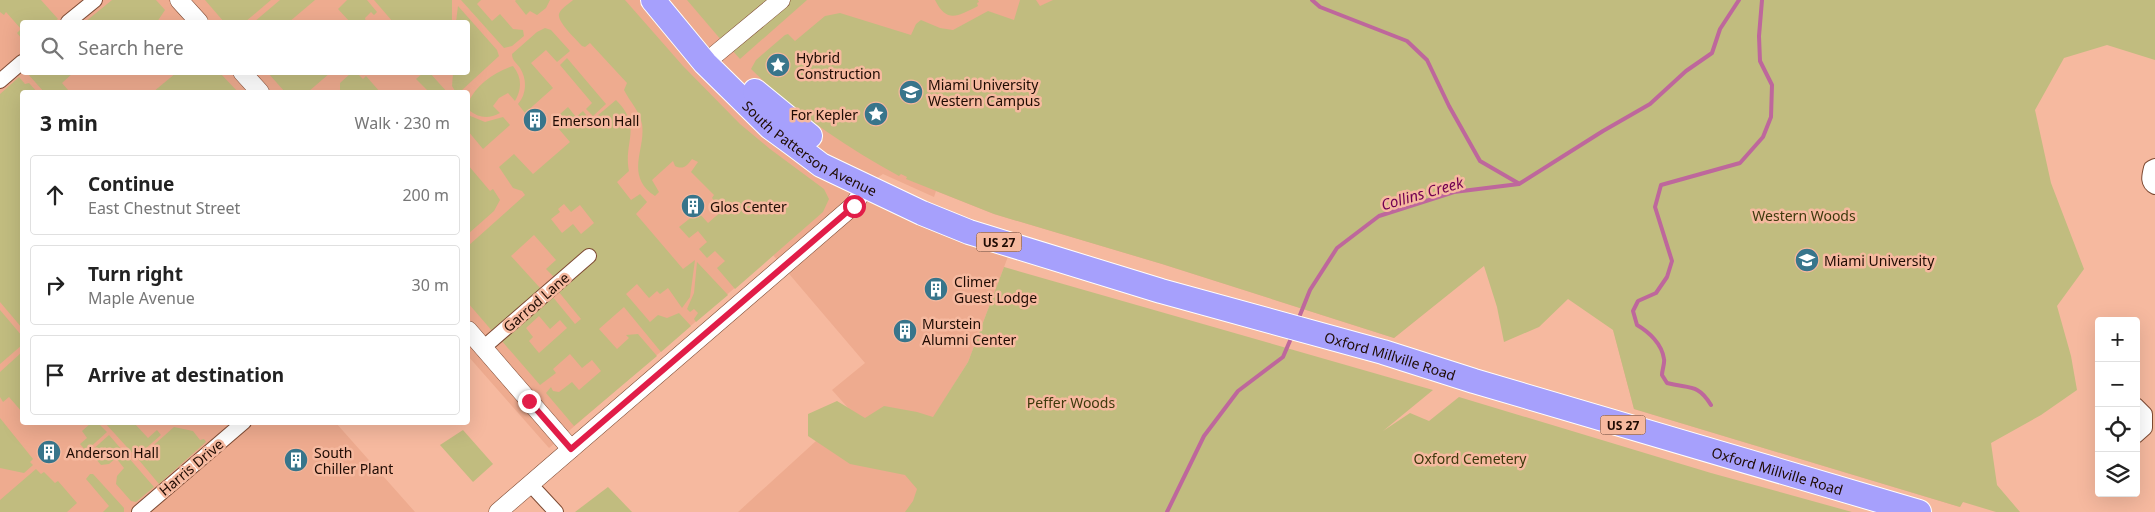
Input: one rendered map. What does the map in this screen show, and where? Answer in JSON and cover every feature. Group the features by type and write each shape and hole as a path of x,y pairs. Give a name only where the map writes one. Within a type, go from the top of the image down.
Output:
{"highway":[{"name":"South Patterson Avenue","path":"653,0 712,58"},
{"name":"South Patterson Avenue","path":"670,0 712,58 764,121 821,165 866,185"},
{"name":"Oxford Millville Road","path":"866,185 922,213 968,232 1154,289 1329,337 1702,450 1919,512"}],"street":[{"path":"70,20 95,0"},
{"path":"179,0 196,20"},
{"path":"712,58 781,0"},
{"path":"0,81 20,64"},
{"path":"245,75 258,90"},
{"path":"2155,166 2151,168 2148,177 2151,185 2155,187"},
{"path":"498,512 854,206 866,185"},
{"name":"Garrod Lane","path":"483,348 589,256"},
{"path":"470,332 571,449"},
{"path":"2140,432 2145,428 2146,410"},
{"name":"Harris Drive","path":"139,512 240,425"},
{"path":"530,484 556,512"}],"shaded area":[{"name":"Miami University","path":"0,0 2155,0 2155,53 2074,12 2017,121 1960,507 1634,409 1587,230 1535,224 1394,338 1162,264 994,214 936,191 934,197 883,174 866,185 1012,246 968,362 918,442 935,512 738,512 850,410 832,390 865,363 773,255 549,448 470,358 470,90 20,90 20,425 338,425 415,512 0,512"}],"green space":[{"path":"0,0 41,0 58,19 20,20 20,28 6,12 4,15 0,12"},
{"path":"112,0 156,0 165,10 158,20 87,20"},
{"path":"205,0 271,0 247,20 222,20"},
{"path":"280,0 315,0 291,20 256,20"},
{"path":"347,0 367,0 377,12 374,15 371,12 365,18 366,20 348,20 338,9"},
{"path":"374,0 452,0 452,20 391,20"},
{"path":"461,0 481,0 477,4 492,21 500,14 513,29 523,30 524,36 512,46 504,48"},
{"path":"516,0 550,0 546,8 537,15 530,11 526,15"},
{"path":"573,0 625,0 683,66 740,124 824,189 829,199 823,212 735,289 717,268 725,261 715,251 707,258 699,249 707,242 698,231 689,238 679,227 698,212 708,223 723,210 712,198 714,195 691,172 698,162 692,159 687,165 680,168 675,166 673,161 652,180 659,192 655,196 646,188 640,180 638,171 642,134 641,119 624,90 627,83 590,43 585,47 582,46 561,22 560,12"},
{"path":"687,0 774,0 722,41"},
{"path":"790,0 807,0 740,59 731,49"},
{"path":"935,0 978,0 979,2 977,3 978,6 954,16 939,8"},
{"name":"Western Woods","path":"1020,0 1036,0 1040,6 1053,0 2155,0 2155,60 2107,45 2064,58 2035,110 2051,183 2084,269 2057,306 2071,356 2077,390 2041,415 1991,443 1997,485 2020,512 1996,512 1963,502 1960,507 1634,409 1613,330 1568,299 1539,327 1504,342 1497,307 1484,266 1394,338 1162,264 994,214 906,179 907,177 901,174 899,176 879,165 821,128 785,100 751,69 756,60 785,35 788,34 795,41 825,16 840,13 911,35 916,24 921,20 940,28 953,30 988,11 1014,20"},
{"path":"458,6 497,50 499,56 462,90 454,90 452,86 453,75 470,75 470,20 456,20"},
{"path":"545,28 551,30 570,51 557,62 546,50 531,63 553,88 525,113 518,104 523,96 524,77 512,54 537,32"},
{"path":"567,58 606,104 593,116 586,109 592,103 560,65"},
{"path":"513,66 518,74 519,92 515,101 508,93 499,98 493,106 500,113 488,117 477,115 470,111 471,96 486,80"},
{"path":"29,75 71,75 62,83 68,90 42,90"},
{"path":"174,75 222,75 236,90 155,90"},
{"path":"270,75 328,75 310,90 283,90"},
{"path":"349,75 359,75 363,79 366,76 378,90 340,90 340,83"},
{"path":"421,75 432,75 445,90 427,90 416,79"},
{"path":"19,77 25,84 29,83 35,90 20,90 20,326 0,302 0,94"},
{"path":"616,100 624,110 629,118 630,127 629,171 617,182 631,200 640,194 647,202 636,214 683,269 695,260 690,297 682,308 668,288 660,294 657,291 649,298 637,284 626,294 650,322 658,315 667,318 679,313 691,326 661,352 624,307 599,329 617,349 629,338 626,335 638,334 657,356 574,426 546,393 551,387 553,391 559,392 572,382 579,390 601,371 592,360 582,368 570,354 553,369 556,373 540,385 501,340 552,296 575,324 581,319 558,291 555,278 546,269 556,260 534,235 511,256 541,289 493,332 470,305 470,244 525,195 522,191 513,188 499,167 514,154 533,174 570,142 552,121 568,107 576,117 583,111 591,121","holes":["564,204 571,212 580,205 594,223 581,234 573,224 562,233 551,219 560,212 558,209","539,316 550,329 560,320 567,328 539,353 529,341 533,337 526,328"]},
{"path":"470,116 485,122 503,117 510,125 483,149 470,133"},
{"path":"470,167 490,191 493,189 500,200 494,211 470,232"},
{"path":"697,262 728,295 696,322 694,319 698,313 694,309 690,312 687,309 694,293"},
{"name":"Peffer Woods","path":"1004,267 1433,390 1383,431 1410,413 1429,421 1459,397 1711,473 1852,512 905,512 913,501 917,489 905,475 850,464 808,436 808,414 837,401 865,418 884,406 933,417 968,362"},
{"path":"0,310 20,334 20,347 0,364"},
{"path":"20,354 20,410 9,397 3,402 0,397 0,372"},
{"path":"0,418 33,459 30,462 33,465 24,473 0,468"},
{"path":"89,425 100,425 107,432 86,451 80,444 87,438 82,431"},
{"path":"107,425 136,425 148,438 157,430 161,435 136,457"},
{"path":"174,427 193,431 200,440 204,439 206,442 159,484 138,459"},
{"path":"463,430 493,464 473,482 440,445"},
{"path":"109,435 154,487 136,502 131,501 116,484 117,476 124,468 116,458 109,464 101,465 90,452"},
{"path":"36,469 41,474 44,472 55,483 58,481 77,503 67,512 0,512 0,500"},
{"path":"90,474 93,474 124,508 124,512 103,512 109,506 86,479"},
{"path":"608,487 632,512 575,512"}],"waterway":[{"path":"1312,0 1320,7 1407,41 1427,60 1449,106 1480,161 1518,183"},
{"name":"Collins Creek","path":"1298,320 1310,290 1337,248 1379,216 1454,192 1519,184 1650,104 1686,71 1712,53 1720,29 1739,0"},
{"path":"1711,405 1702,393 1697,390 1667,383 1662,375 1664,361 1661,348 1646,331 1637,325 1633,311 1638,301 1656,293 1667,277 1672,261 1655,207 1661,185 1740,163 1763,137 1771,117 1772,85 1760,61 1759,36 1762,0"},
{"name":"Collins Creek","path":"1167,512 1204,436 1238,391 1283,357 1292,336"}],"place":[{"name":"Hybrid Construction","path":"778,65"},
{"name":"Miami University Western Campus","path":"911,92"},
{"name":"For Kepler","path":"876,114"},
{"name":"Emerson Hall","path":"535,120"},
{"name":"Glos Center","path":"693,206"},
{"name":"Miami University","path":"1807,260"},
{"name":"Climer Guest Lodge","path":"936,289"},
{"name":"Murstein Alumni Center","path":"905,331"},
{"name":"Anderson Hall","path":"49,452"},
{"name":"South Chiller Plant","path":"296,460"}],"route":[{"path":"529,401 571,449 854,206"}],"park label":[{"name":"Oxford Cemetery","path":"1470,458"}]}
